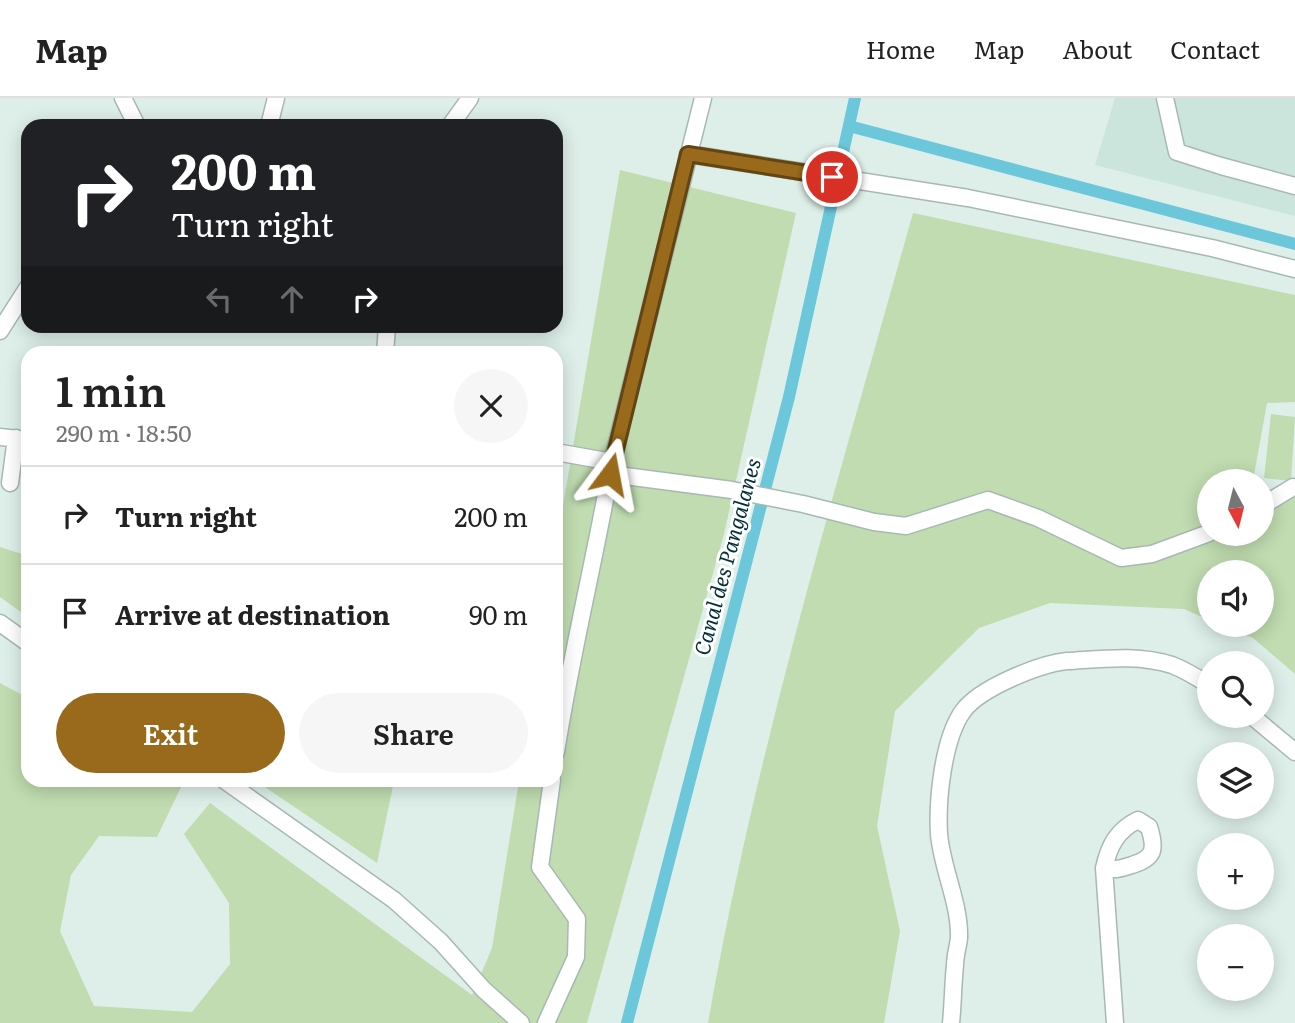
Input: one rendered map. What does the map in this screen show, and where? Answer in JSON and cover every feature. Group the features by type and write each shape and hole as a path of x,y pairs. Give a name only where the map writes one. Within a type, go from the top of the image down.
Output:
{"street":[{"path":"123,98 134,119"},
{"path":"271,119 276,98"},
{"path":"455,119 470,98"},
{"path":"563,708 611,468 703,98"},
{"path":"1165,98 1177,152 1295,186"},
{"path":"688,154 968,198 1212,248 1295,269"},
{"path":"0,331 21,299"},
{"path":"10,483 15,438"},
{"path":"563,454 611,468 803,504 874,522 906,526 988,500 1038,518 1121,558 1152,554 1197,537"},
{"path":"1274,499 1293,487"},
{"path":"0,623 21,638"},
{"path":"951,1023 954,965 959,938 939,835 939,804 947,746 964,710 1014,676 1051,663 1117,658 1147,659 1174,666 1197,678"},
{"path":"1266,728 1295,752"},
{"path":"234,787 394,900 441,942 485,990 521,1023"},
{"path":"546,1023 576,957 577,919 540,867 551,787"},
{"path":"1104,868 1115,1023"}],"shaded area":[{"path":"1115,98 1295,98 1295,216 1095,165"}],"green space":[{"path":"620,170 796,213 724,534 587,1023 0,1023 0,683 21,694 21,787 181,787 157,837 99,836 71,875 60,931 94,1006 192,1012 230,964 229,903 184,834 210,803 472,995 492,948 518,787 563,787 563,506"},
{"path":"913,213 1295,295 1295,402 1267,403 1255,469 1197,469 1197,546 1274,546 1274,491 1295,495 1295,674 1274,656 1274,651 1268,651 1251,637 1274,637 1274,560 1197,560 1197,615 1184,609 1050,603 979,628 895,711 877,826 900,931 884,1023 708,1023 774,717"},
{"path":"1271,414 1295,417 1291,481 1274,479 1274,469 1265,469"},
{"path":"0,547 21,554 21,612 0,597"},
{"path":"265,787 393,787 377,863"}],"waterway":[{"name":"Canal des Pangalanes","path":"627,1023 789,397 855,98"},
{"path":"849,126 1295,244"}],"route":[{"path":"610,474 688,154 832,177"}]}
